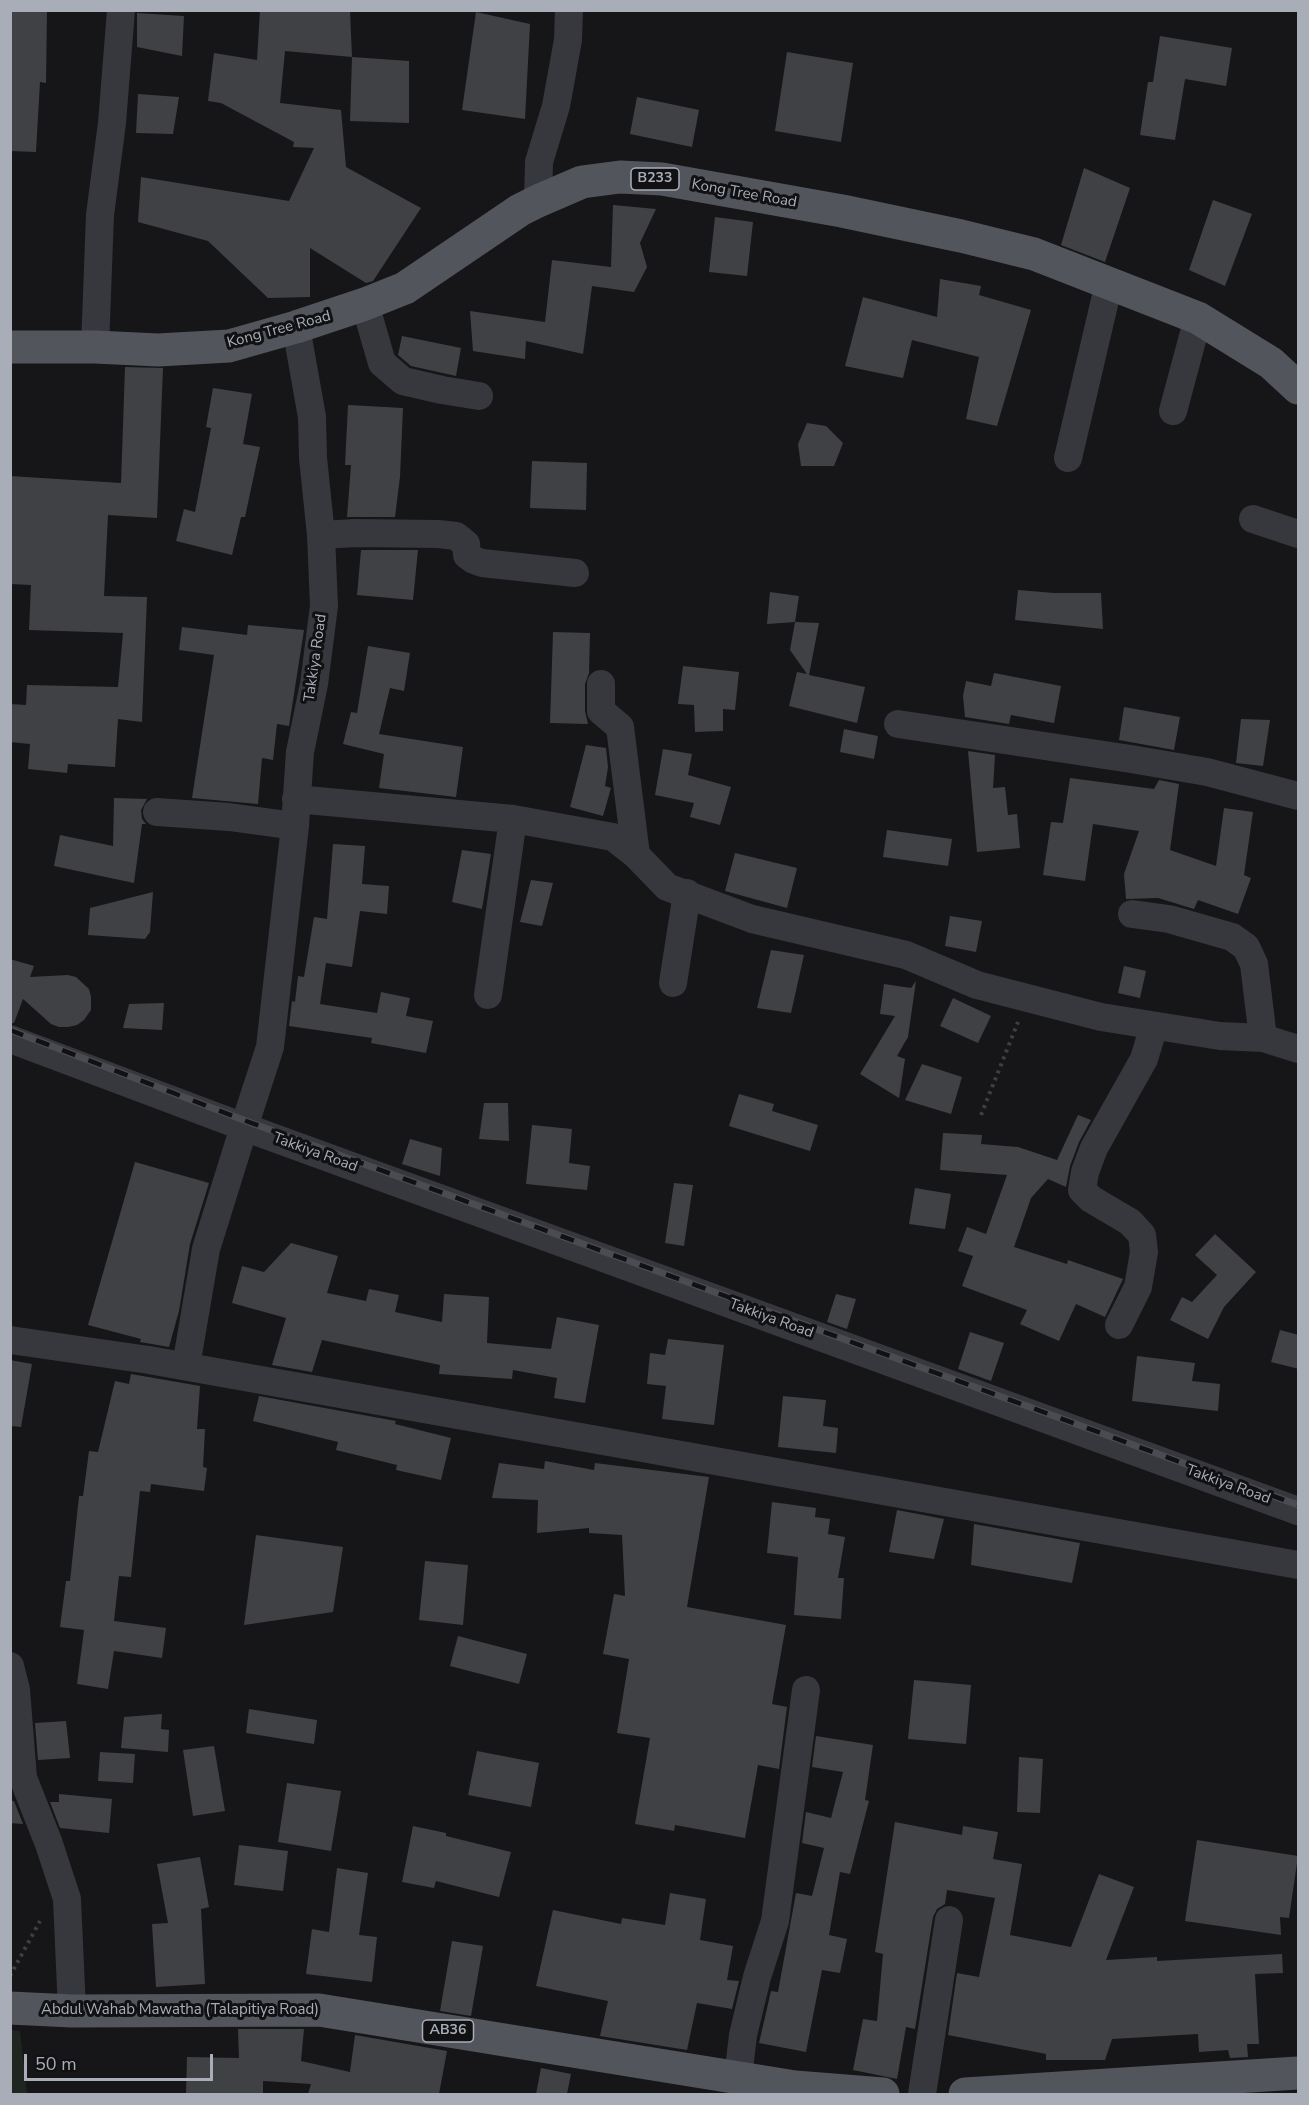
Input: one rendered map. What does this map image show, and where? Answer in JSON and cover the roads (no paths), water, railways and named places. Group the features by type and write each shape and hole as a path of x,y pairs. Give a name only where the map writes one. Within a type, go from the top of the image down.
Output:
{"main road":[{"name":"Kong Tree Road","path":"10,347 158,350 229,346 296,327 405,288 520,210 582,182 620,177 662,179 842,211 1034,254 1198,318 1271,363 1299,388"},
{"name":"Abdul Wahab Mawatha (Talapitiya Road)","path":"10,2008 72,2011 319,2010 795,2087 883,2094"},
{"path":"965,2094 1299,2073"}],"street":[{"path":"95,347 100,215 112,123 121,10"},
{"path":"538,201 539,162 556,106 568,40 569,10"},
{"path":"1068,458 1109,283"},
{"path":"365,304 382,363 403,381 479,396"},
{"path":"1173,411 1198,318"},
{"name":"Takkiya Road","path":"186,1366 206,1249 270,1047 296,812 300,752 314,684 324,606 312,417 296,327"},
{"path":"1253,519 1299,534"},
{"path":"321,535 355,533 456,536 466,544 467,555 482,563 574,573"},
{"path":"601,684 601,711 620,727 636,855"},
{"path":"898,724 1207,772 1299,796"},
{"path":"157,812 229,817 296,812 513,819 613,837 636,855 667,887 752,919 906,955 977,985 1101,1017 1220,1036 1263,1038 1299,1049"},
{"path":"488,995 513,819"},
{"path":"673,983 687,893"},
{"path":"1132,914 1169,919 1232,937 1246,947 1254,964 1263,1038"},
{"path":"1119,1325 1138,1287 1144,1252 1142,1235 1130,1222 1082,1190 1085,1172 1094,1148 1144,1059 1154,1026"},
{"path":"10,1039 244,1127"},
{"name":"Takkiya Road","path":"244,1127 1299,1511"},
{"path":"10,1341 186,1366 1299,1565"},
{"path":"10,1666 16,1690 23,1778 68,1899 72,2011"},
{"path":"738,2078 743,2036 757,1977 775,1921 806,1690"},
{"path":"922,2094 949,1920"}],"railway":[{"path":"10,1030 246,1121 1298,1505"}]}
